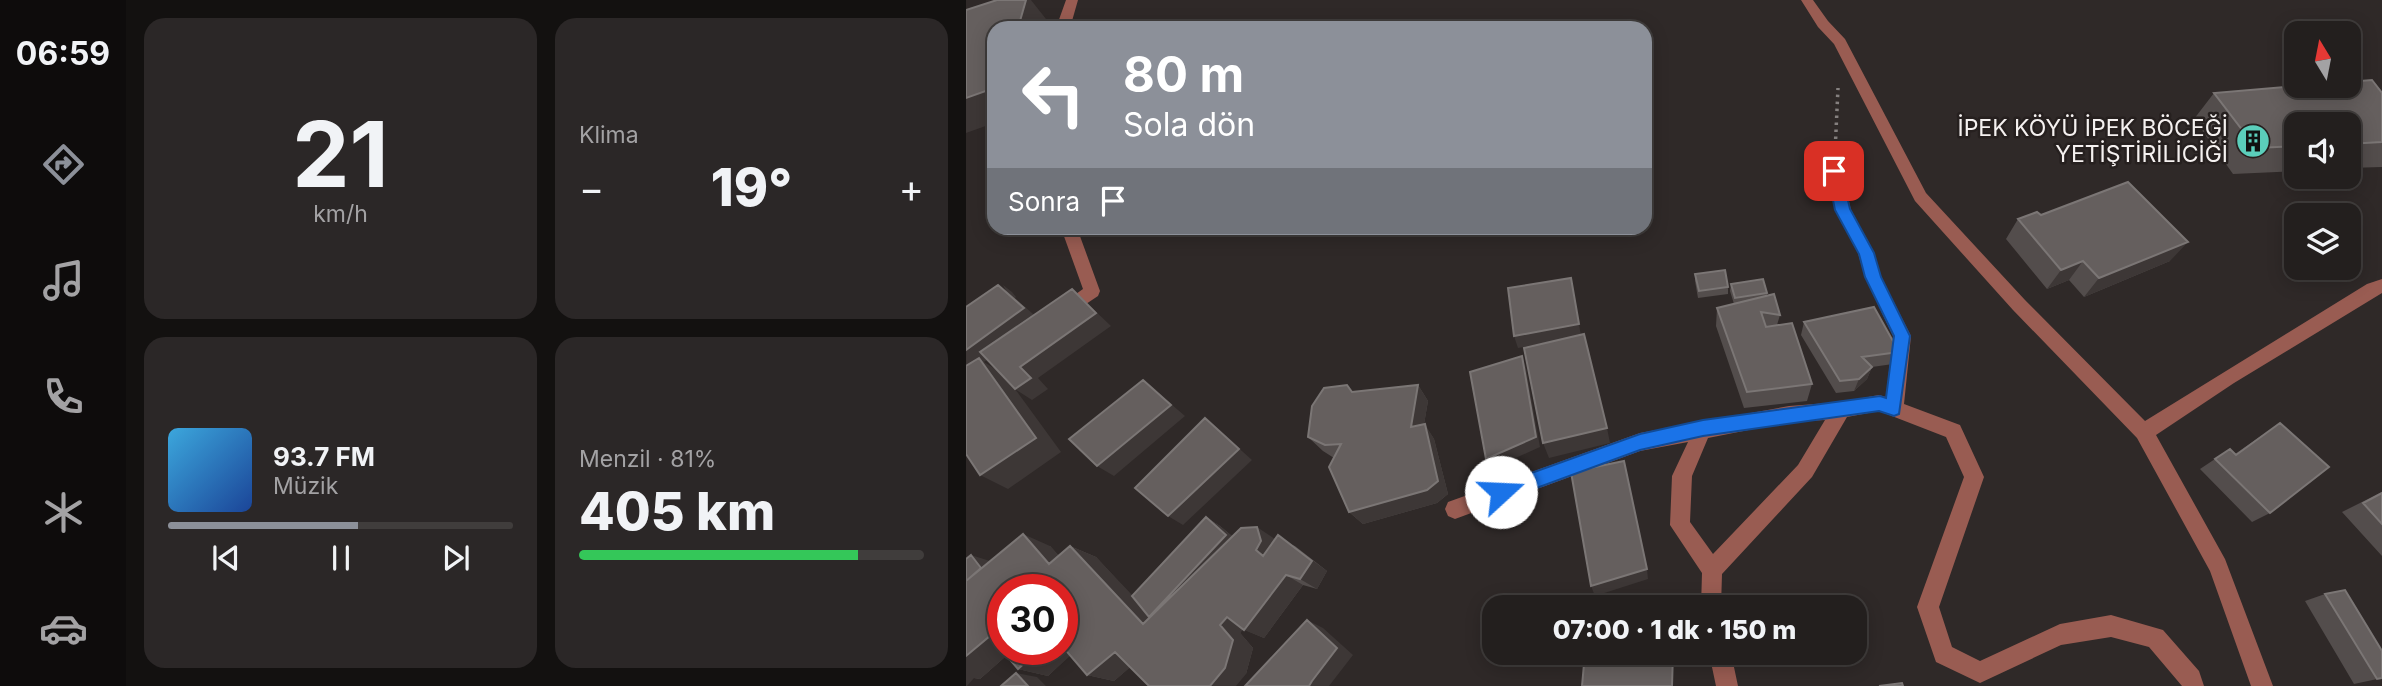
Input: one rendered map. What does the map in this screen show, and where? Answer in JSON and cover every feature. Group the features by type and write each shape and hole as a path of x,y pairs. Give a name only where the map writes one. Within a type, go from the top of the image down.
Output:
{"street":[{"path":"1065,21 1072,0"},
{"path":"1807,0 1823,24 1840,42 1920,197 2019,305 2144,432 2218,566 2262,686"},
{"path":"1834,171 1843,210 1866,253 1873,277 1902,336 1894,408"},
{"path":"1053,320 1092,291 1072,235"},
{"path":"2144,432 2228,377 2372,289 2382,286"},
{"path":"1455,509 1640,442 1703,428 1789,414 1841,410 1880,403 1953,431 1974,477 1928,607 1944,654 1980,672 2060,635 2111,626 2155,638 2191,679 2193,686"},
{"path":"1712,570 1805,471 1841,410"},
{"path":"1703,428 1682,476 1680,525 1712,570 1711,595"},
{"path":"1723,665 1727,686"}],"path":[{"path":"1834,171 1840,42"}],"building":[{"path":"997,0 1026,0 1020,21 987,21 987,90 966,98 966,10"},
{"path":"2372,80 2382,93 2382,142 2361,143 2361,112 2284,112 2284,147 2256,148 2214,93 2284,87 2284,98 2361,98 2361,81"},
{"path":"2128,182 2188,242 2099,278 2083,261 2061,270 2018,219 2037,212 2041,215"},
{"path":"1725,270 1728,287 1699,291 1695,274"},
{"path":"1571,278 1579,324 1514,336 1508,288"},
{"path":"1763,279 1767,293 1735,298 1731,284"},
{"path":"998,285 1024,308 966,350 966,307"},
{"path":"1072,289 1096,313 1020,367 1031,378 1015,389 980,352"},
{"path":"1774,294 1780,315 1761,312 1766,327 1792,323 1812,384 1747,392 1717,308"},
{"path":"1874,307 1899,352 1862,357 1872,367 1859,379 1840,381 1804,322"},
{"path":"1584,334 1607,428 1543,443 1524,348"},
{"path":"1522,356 1536,437 1486,459 1470,372"},
{"path":"979,358 1036,438 980,475 966,454 966,366"},
{"path":"1143,380 1171,405 1097,466 1069,439"},
{"path":"1347,385 1352,392 1418,385 1411,427 1425,424 1438,481 1427,490 1349,512 1329,467 1341,444 1325,445 1308,437 1312,406 1324,388"},
{"path":"1205,418 1239,449 1168,516 1135,488"},
{"path":"2280,423 2329,467 2270,513 2215,459 2230,449 2236,455"},
{"path":"1624,461 1647,569 1591,586 1571,472"},
{"path":"2382,493 2382,524 2363,503"},
{"path":"1206,517 1226,535 1149,617 1132,596"},
{"path":"1257,527 1261,541 1256,550 1263,556 1278,535 1312,561 1300,579 1286,575 1244,630 1227,617 1220,625 1233,640 1225,668 1210,686 1149,686 1115,652 1087,675 1078,665 1078,574 987,574 987,638 966,656 966,581 1023,534 1049,564 1070,546 1143,624 1241,528"},
{"path":"971,555 981,568 966,581 966,559"},
{"path":"2345,590 2382,651 2382,678 2377,679 2325,594"},
{"path":"1307,620 1337,648 1309,686 1245,686"},
{"path":"1584,665 1673,665 1672,686 1582,686"},
{"path":"1016,673 1028,686 1001,686"},
{"path":"1902,683 1903,686 1879,686"}],"place":[{"name":"İPEK KÖYÜ İPEK BÖCEĞİ YETİŞTİRİLİCİĞİ","path":"2253,141"}],"route":[{"path":"1501,492 1640,442 1703,428 1880,403 1894,408 1902,336 1873,277 1866,253 1843,210 1834,171"}]}
